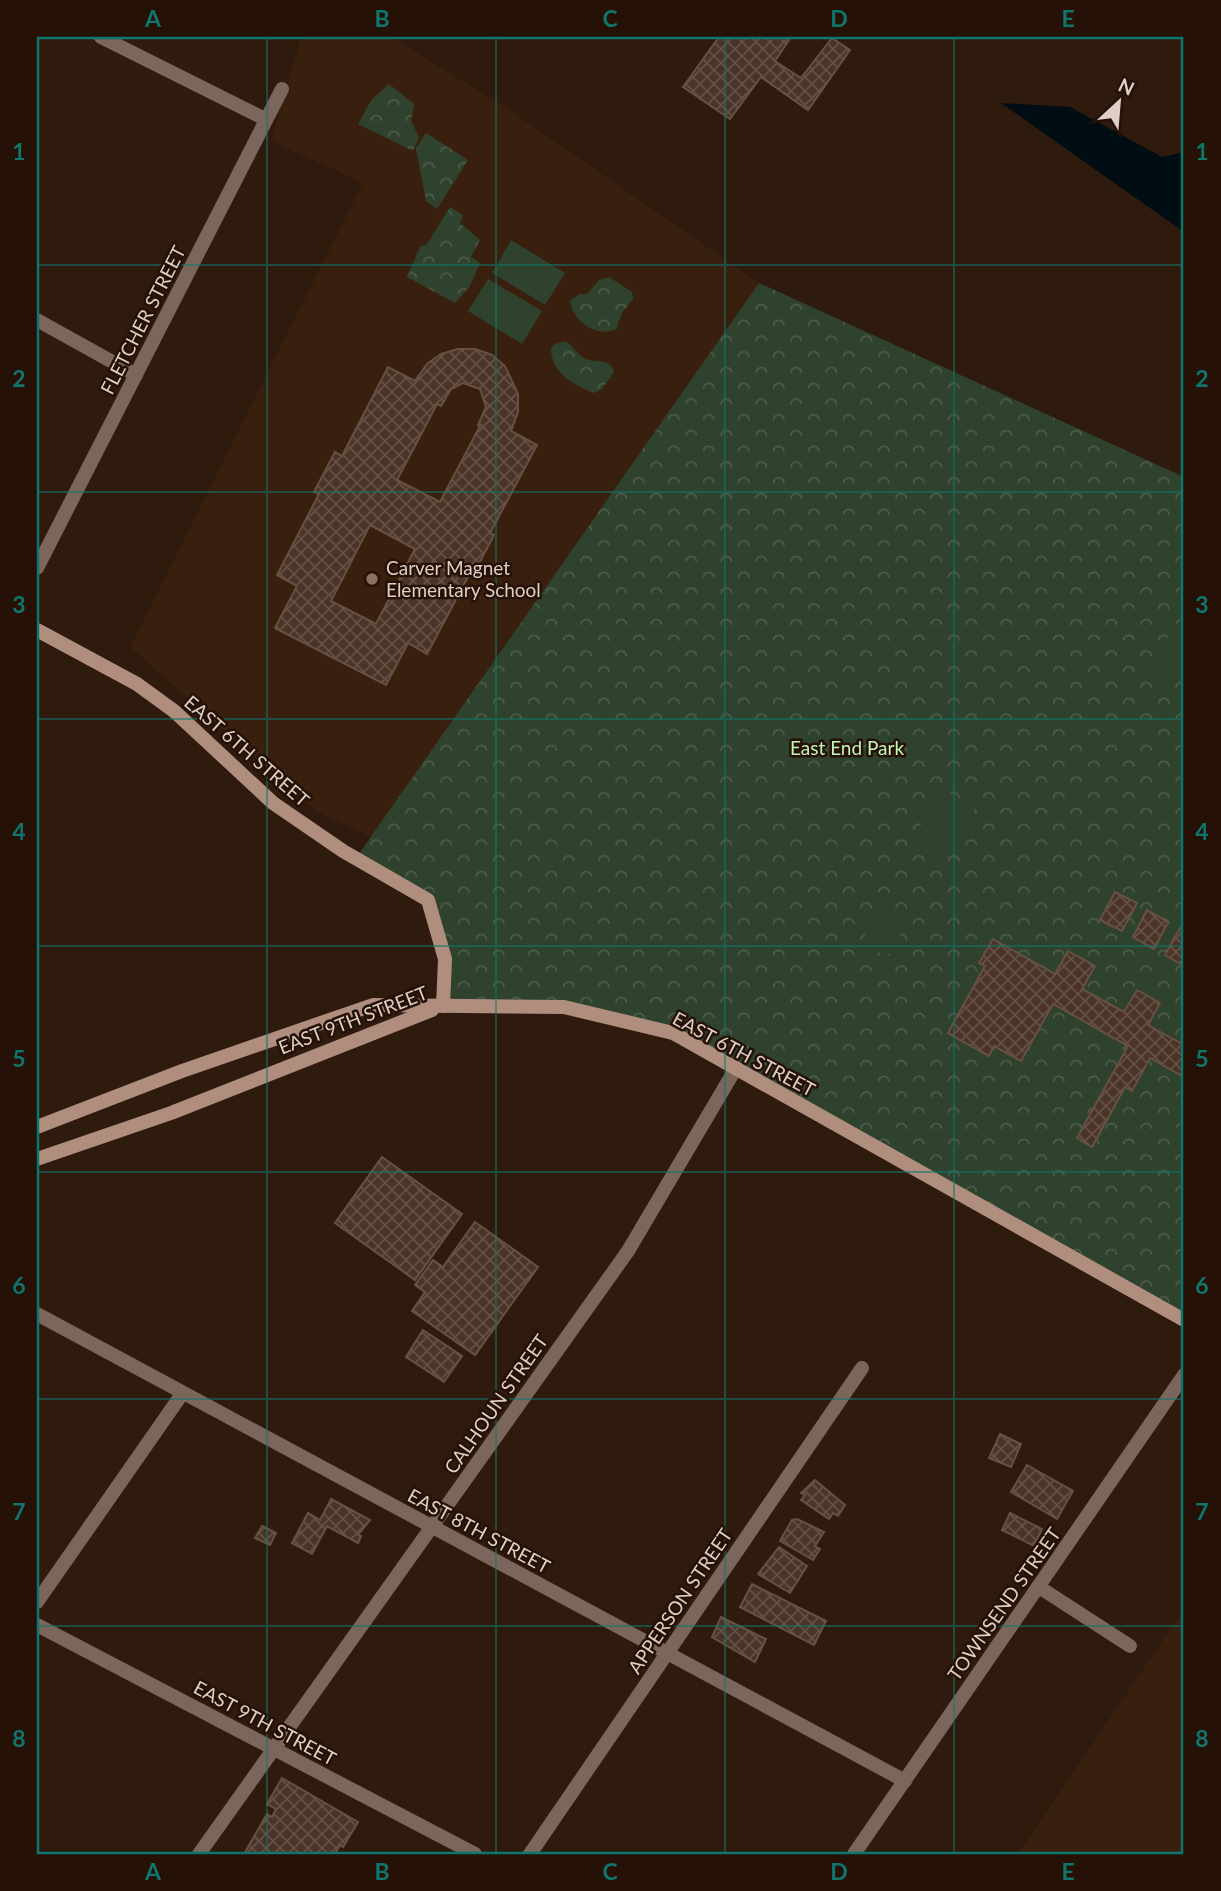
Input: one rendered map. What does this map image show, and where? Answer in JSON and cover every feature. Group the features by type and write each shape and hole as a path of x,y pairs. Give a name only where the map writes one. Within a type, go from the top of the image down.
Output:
{"main road":[{"name":"EAST 6TH STREET","path":"37,630 137,684 174,710 273,803 343,851 428,900 445,959 443,1006 564,1007 673,1033 1184,1320"},
{"name":"EAST 9TH STREET","path":"37,1127 182,1070 373,1005 443,1006"},
{"name":"EAST 9TH STREET","path":"37,1159 171,1113 443,1006"}],"street":[{"path":"101,37 265,119"},
{"name":"FLETCHER STREET","path":"37,568 282,89"},
{"path":"37,320 136,375"},
{"name":"CALHOUN STREET","path":"198,1854 628,1251 736,1068"},
{"name":"EAST 8TH STREET","path":"37,1314 905,1781"},
{"name":"APPERSON STREET","path":"530,1854 862,1368"},
{"name":"TOWNSEND STREET","path":"854,1854 1184,1375"},
{"path":"37,1602 182,1394"},
{"path":"1039,1587 1130,1646"},
{"name":"EAST 9TH STREET","path":"37,1625 475,1854"}],"shaded area":[{"path":"301,37 391,37 508,109 759,283 371,837 316,811 130,647 363,183 271,141"},
{"path":"1001,103 1070,107 1162,157 1184,152 1184,232"},
{"path":"1184,1609 1184,1854 1018,1854"}],"green space":[{"path":"389,84 414,104 411,121 419,137 413,151 358,124 372,99"},
{"path":"426,133 468,160 437,209 426,201 416,148"},
{"path":"450,207 463,215 460,223 480,240 471,257 480,263 470,286 455,303 407,277 420,247 427,244"},
{"path":"511,240 565,273 545,305 492,273"},
{"path":"609,277 632,292 633,299 622,313 616,329 601,332 580,321 571,307 570,300 580,294 587,294 599,280"},
{"path":"488,279 542,311 522,344 468,311"},
{"name":"East End Park","path":"759,283 1184,477 1184,1317 736,1068 630,1023 564,1007 443,1006 445,959 428,900 356,858"},
{"path":"566,341 584,358 612,367 614,372 602,389 594,393 572,382 559,371 551,348"},
{"path":"1176,624 1184,629 1184,664 1167,691 1143,675"},
{"path":"943,789 975,809 945,858 912,839"},
{"path":"885,903 910,918 887,957 861,942"}],"building":[{"path":"719,37 791,37 775,61 801,78 832,38 850,50 808,110 761,77 730,119 683,87"},
{"path":"458,349 475,349 492,355 505,366 518,394 518,412 511,431 537,445 490,533 494,535 473,575 470,573 427,654 408,643 386,685 275,628 297,586 277,575 319,494 314,492 335,452 342,456 388,367 415,381 427,364 441,354","holes":["463,383 480,389 486,407 478,425 480,426 440,502 397,480 437,404 441,406 451,389","370,525 415,549 376,624 331,601"]},
{"path":"1115,892 1137,903 1122,931 1100,920"},
{"path":"1147,910 1168,922 1154,949 1133,937"},
{"path":"1180,928 1184,931 1184,966 1165,955"},
{"path":"993,939 1055,974 1068,951 1095,966 1082,989 1124,1012 1137,990 1160,1003 1148,1025 1184,1045 1184,1077 1150,1058 1132,1091 1125,1087 1092,1147 1077,1138 1128,1046 1053,1004 1021,1061 994,1046 989,1056 948,1033 985,966 979,963"},
{"path":"382,1157 462,1214 415,1280 335,1223"},
{"path":"475,1222 538,1267 475,1355 412,1311 425,1292 415,1285 433,1260 443,1267"},
{"path":"423,1330 462,1356 444,1382 406,1357"},
{"path":"1000,1434 1021,1444 1011,1467 989,1458"},
{"path":"1027,1465 1073,1491 1057,1519 1011,1492"},
{"path":"815,1480 845,1505 838,1516 833,1513 829,1519 801,1500 805,1495 801,1493"},
{"path":"331,1499 370,1520 358,1535 361,1536 358,1543 327,1526 312,1554 292,1543 308,1513 320,1520"},
{"path":"1010,1513 1042,1529 1034,1546 1002,1530"},
{"path":"797,1519 824,1532 815,1546 820,1549 813,1560 780,1541 792,1520"},
{"path":"262,1526 276,1533 270,1545 255,1538"},
{"path":"779,1547 807,1566 790,1593 758,1574"},
{"path":"752,1584 826,1621 814,1645 740,1607"},
{"path":"721,1617 766,1639 755,1662 712,1637"},
{"path":"282,1778 358,1822 343,1847 340,1845 335,1854 244,1854 267,1814 272,1817 276,1809 267,1804"}],"place":[{"name":"Carver Magnet Elementary School","path":"372,579"}]}
